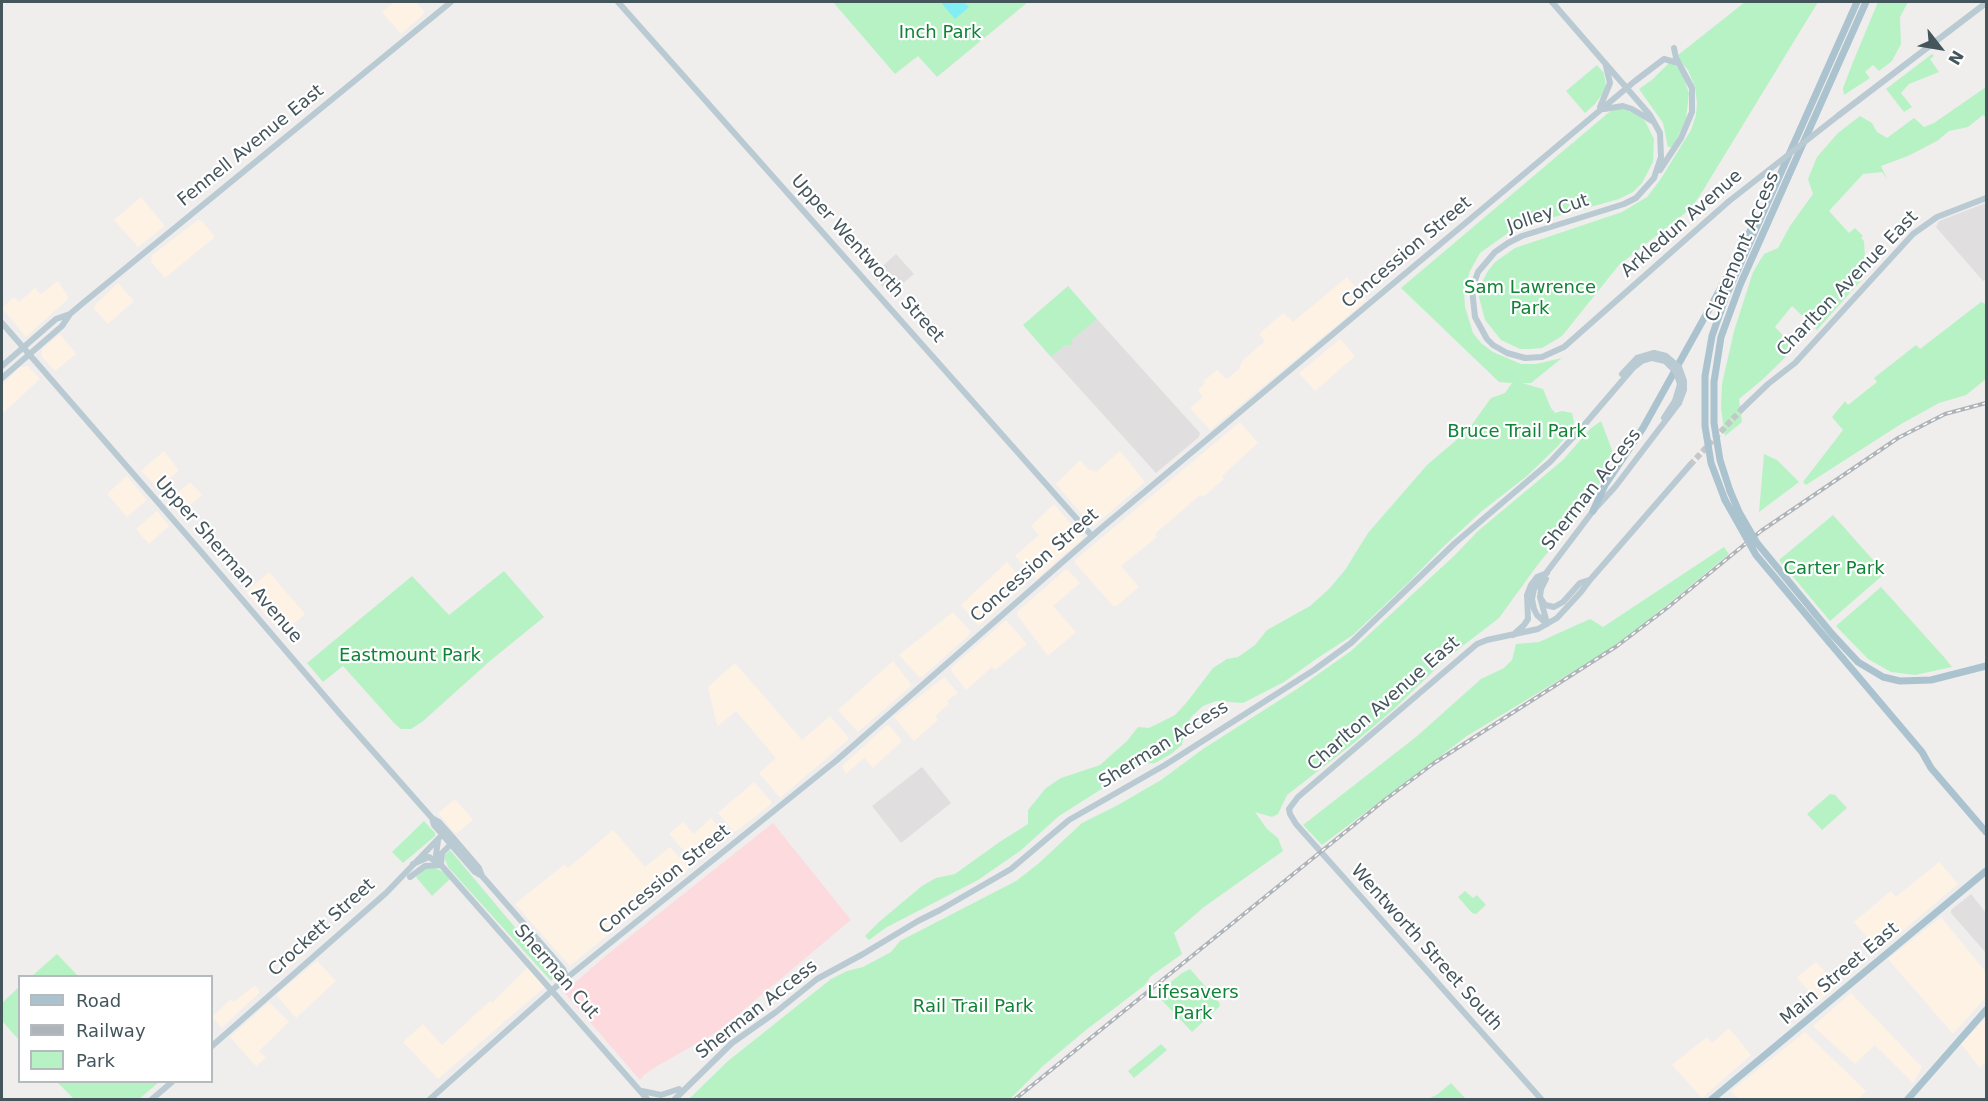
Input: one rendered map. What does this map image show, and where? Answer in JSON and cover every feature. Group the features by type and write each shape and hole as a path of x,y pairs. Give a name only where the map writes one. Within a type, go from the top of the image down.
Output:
{"main road":[{"name":"Fennell Avenue East","path":"2,378 62,326 70,314 451,2"},
{"name":"Upper Wentworth Street","path":"618,2 1092,536"},
{"path":"1552,2 1628,87 1655,124 1660,133 1661,151 1659,166 1654,178"},
{"name":"Claremont Access","path":"1857,2 1722,307 1708,357 1704,395 1705,426 1711,463 1725,500 1756,555 1922,752 1931,768 1986,832"},
{"name":"Claremont Access","path":"1866,2 1740,285 1721,337 1714,382 1714,423 1720,460 1730,491 1743,520 1757,543 1858,662 1882,677 1900,681 1931,680 1986,666"},
{"name":"Arkledun Avenue","path":"1572,341 1728,202 1986,3"},
{"name":"Jolley Cut","path":"1572,341 1550,355 1534,358 1516,356 1493,345 1478,325 1473,308 1472,289 1478,272 1495,252 1508,243 1535,232 1624,204 1646,189 1678,143 1688,126 1692,112 1692,88 1678,63 1674,48"},
{"path":"1598,111 1608,91 1610,79 1608,68 1602,57"},
{"name":"Concession Street","path":"429,1100 558,985 832,764 1092,536 1598,111 1664,58 1678,63"},
{"path":"1598,111 1608,107 1623,106 1655,124"},
{"path":"1593,511 1605,485 1643,428 1772,194"},
{"name":"Charlton Avenue East","path":"1742,409 1768,384 1795,363 1913,234 1937,217 1986,198"},
{"name":"Fennell Avenue East","path":"2,366 56,319 70,314"},
{"name":"Upper Sherman Avenue","path":"2,323 432,818 439,822 453,842"},
{"name":"Sherman Access","path":"674,1100 732,1043 817,979 1011,869 1069,820 1165,765 1314,670 1351,643 1455,543 1550,462 1580,431 1614,388 1637,364 1653,356 1665,361 1676,372 1680,384 1677,402 1615,487 1593,511 1534,590 1532,599 1537,615 1547,624"},
{"name":"Charlton Avenue East","path":"1290,814 1289,808 1298,797 1462,655 1487,640 1527,633 1547,624 1565,610 1690,465"},
{"path":"1513,635 1528,619 1527,595 1531,585 1537,577 1547,572"},
{"name":"Sherman Access","path":"1540,597 1547,572"},
{"path":"1540,597 1545,605 1554,607 1563,602 1580,583 1590,580"},
{"path":"1540,597 1547,624"},
{"name":"Wentworth Street South","path":"1290,814 1296,824 1392,933 1542,1100"},
{"name":"Upper Sherman Avenue","path":"432,818 434,825 479,868 482,876 563,969 567,978"},
{"path":"434,825 439,838 436,855 441,865"},
{"name":"Crockett Street","path":"213,1045 408,874 413,864 439,838"},
{"path":"441,865 442,853 453,842"},
{"path":"413,864 429,857 441,865"},
{"path":"408,874 425,866 441,865"},
{"name":"Sherman Cut","path":"441,865 648,1100"},
{"name":"Main Street East","path":"1711,1100 1986,871"},
{"path":"1907,1100 1986,1010"},
{"name":"Sherman Access","path":"666,1100 692,1080"},
{"path":"151,1100 171,1083"},
{"path":"634,1085 655,1095 667,1094 679,1089"},
{"path":"634,1085 643,1100"}],"shaded area":[{"path":"394,2 416,2 424,11 424,14 401,34 382,12"},
{"path":"141,197 165,226 138,247 114,220"},
{"path":"1986,203 1986,280 1983,281 1936,227 1939,221"},
{"path":"198,220 202,221 215,237 165,278 151,262 152,255"},
{"path":"896,254 914,274 890,294 872,276"},
{"path":"1347,277 1367,300 1210,430 1190,408 1203,397 1198,390 1205,383 1204,381 1217,370 1227,379 1238,370 1243,360 1265,341 1259,334 1283,313 1293,322"},
{"path":"58,281 69,298 26,337 2,308 14,297 19,302 35,288 41,294"},
{"path":"118,283 134,301 108,324 94,309 94,306"},
{"path":"1097,319 1200,433 1199,437 1156,473 1051,357"},
{"path":"60,334 76,354 55,371 42,357 42,349"},
{"path":"1340,339 1355,356 1315,391 1299,373"},
{"path":"28,366 40,379 2,414 2,385 20,367"},
{"path":"1240,422 1258,443 1222,476 1224,479 1203,497 1200,495 1155,534 1157,537 1121,566 1139,587 1117,606 1113,606 1075,563 1075,560"},
{"path":"164,451 179,470 159,489 141,471"},
{"path":"1120,451 1145,482 1092,526 1056,484 1080,460 1088,469 1096,472"},
{"path":"127,476 147,500 127,517 107,494"},
{"path":"190,482 202,495 179,514 168,501"},
{"path":"1054,504 1083,538 1036,579 1015,556 1039,535 1031,526"},
{"path":"157,511 169,526 149,544 136,529"},
{"path":"1007,562 1025,585 980,625 977,624 961,605"},
{"path":"1065,570 1068,570 1080,583 1053,606 1076,632 1048,656 1017,612"},
{"path":"269,572 305,614 284,632 280,631 246,592"},
{"path":"953,612 970,631 970,634 922,677 919,677 899,655"},
{"path":"1006,620 1027,644 995,670 992,667 966,690 951,668"},
{"path":"893,661 911,686 857,731 838,710"},
{"path":"735,663 802,740 830,716 848,737 848,740 780,798 759,773 776,758 736,711 718,726 716,720 708,687"},
{"path":"943,678 958,693 947,701 949,704 935,716 938,720 914,741 894,717"},
{"path":"887,725 902,741 873,768 864,758 846,774 842,766"},
{"path":"922,767 951,803 901,843 872,806"},
{"path":"754,782 771,801 771,804 734,832 718,813"},
{"path":"455,799 473,820 457,833 438,813"},
{"path":"711,818 727,838 695,863 669,834 683,822 694,834"},
{"path":"773,823 851,920 717,1032 657,1066 640,1080 564,992 608,954"},
{"path":"613,830 645,867 670,847 688,867 688,870 569,965 515,904 565,864 568,868"},
{"path":"1939,862 1958,884 1879,951 1854,922 1891,891 1896,897"},
{"path":"1971,894 1986,913 1986,953 1951,913 1951,910"},
{"path":"1941,917 1986,972 1986,997 1953,1034 1888,959"},
{"path":"299,939 309,950 288,968 279,958"},
{"path":"317,961 336,981 296,1018 276,995"},
{"path":"1816,962 1838,985 1818,1002 1797,977"},
{"path":"528,967 545,987 438,1079 403,1042 423,1024 442,1045 490,1001 493,1002"},
{"path":"255,985 260,992 222,1028 213,1016 231,999 234,1002"},
{"path":"1851,993 1922,1067 1913,1083 1875,1045 1855,1064 1813,1026"},
{"path":"269,1002 289,1022 259,1051 266,1058 256,1066 230,1037"},
{"path":"1986,1018 1986,1062 1980,1068 1961,1044"},
{"path":"1729,1028 1751,1055 1702,1098 1672,1065 1707,1037 1712,1043"},
{"path":"1805,1032 1866,1091 1858,1099 1739,1099 1731,1091"}],"green space":[{"name":"Inch Park","path":"833,2 1028,2 937,77 918,56 895,74"},
{"name":"Sam Lawrence Park","path":"1745,2 1818,2 1699,197 1689,210 1619,265 1562,336 1542,348 1530,349 1520,349 1501,340 1485,320 1479,297 1481,284 1488,271 1495,262 1515,248 1622,212 1647,197 1691,130 1696,115 1695,87 1688,70 1678,59 1678,55"},
{"path":"1878,2 1908,2 1900,17 1901,44 1892,61 1879,71 1873,65 1865,72 1870,78 1844,95 1843,88"},
{"path":"1932,54 1934,56 1930,59 1939,72 1909,84 1901,93 1912,107 1904,112 1886,89"},
{"path":"1670,62 1682,73 1689,93 1686,119 1673,147 1668,147 1663,123 1639,89"},
{"path":"1597,65 1604,73 1606,86 1595,104 1585,113 1566,91"},
{"path":"1986,87 1986,118 1983,115 1968,127 1949,131 1937,141 1908,156 1881,166 1887,179 1882,172 1863,174 1829,211 1849,233 1855,228 1863,236 1861,238 1864,241 1866,275 1817,330 1792,306 1775,327 1795,348 1739,399 1742,422 1725,436 1721,408 1722,384 1734,331 1753,272 1764,254 1778,248 1790,226 1813,194 1808,179 1817,157 1838,133 1860,116 1872,123 1877,132 1887,138 1914,118 1924,127 1934,123"},
{"name":"Bruce Trail Park","path":"1614,108 1621,108 1636,114 1645,121 1654,139 1653,162 1642,183 1633,192 1619,199 1515,228 1480,253 1470,271 1464,290 1465,307 1473,333 1493,352 1521,364 1536,364 1562,358 1531,383 1522,383 1543,389 1555,413 1562,411 1572,413 1574,422 1570,432 1557,447 1527,476 1482,511 1353,635 1284,682 1243,703 1216,701 1203,706 1191,717 1185,729 1182,745 1171,754 1155,763 1141,764 1059,816 1020,851 978,880 887,927 869,940 865,936 922,886 936,878 955,874 1028,824 1028,810 1046,788 1061,778 1100,765 1127,741 1138,727 1149,728 1175,715 1213,668 1227,659 1238,657 1255,645 1267,630 1310,606 1345,570 1368,533 1427,465 1468,430 1491,398 1505,393 1512,383 1499,382 1401,288"},
{"path":"1068,286 1097,319 1072,340 1071,345 1066,345 1051,357 1023,325"},
{"path":"1981,302 1986,304 1986,379 1966,395 1939,403 1901,424 1806,485 1803,482 1843,430 1832,417 1845,401 1848,405 1877,382 1874,378 1916,345 1920,349"},
{"name":"Rail Trail Park","path":"1601,421 1614,455 1593,496 1536,567 1499,618 1447,658 1393,710 1354,743 1287,795 1278,814 1272,817 1255,812 1267,829 1278,838 1283,851 1204,907 1174,933 1182,954 1151,976 1145,985 1043,1066 1010,1099 689,1099 728,1061 831,979 847,971 863,967 891,952 900,941 1016,881 1082,823 1161,780 1203,749 1297,689 1351,651 1478,531 1563,460 1590,429"},
{"path":"1764,454 1777,460 1799,482 1759,512"},
{"name":"Carter Park","path":"1833,515 1882,570 1883,575 1830,621 1779,560"},
{"path":"1724,547 1729,554 1641,626 1605,652 1467,736 1322,845 1303,825 1416,737 1481,679 1504,668 1512,660 1516,644 1539,642 1590,619 1603,627"},
{"name":"Eastmount Park","path":"504,571 544,617 411,729 401,729 394,723 343,666 323,682 307,663 412,576 449,615"},
{"path":"1881,587 1952,667 1915,675 1891,672 1868,659 1836,626"},
{"path":"1830,794 1835,795 1847,808 1822,830 1807,814"},
{"path":"424,821 435,836 403,863 392,852"},
{"path":"450,850 556,976 551,981 448,867 444,856"},
{"path":"434,867 450,879 432,896 416,877 424,868"},
{"path":"1465,891 1473,898 1477,895 1486,905 1476,914 1472,913 1458,897"},
{"path":"57,954 77,975 33,975"},
{"name":"Lifesavers Park","path":"1190,969 1220,1006 1192,1032 1156,994"},
{"path":"18,988 18,1039 2,1021 2,1003"},
{"path":"1161,1044 1167,1050 1134,1078 1128,1071"},
{"path":"58,1083 158,1083 138,1100 74,1099"},
{"path":"1451,1083 1466,1099 1428,1099 1438,1094"}],"water":[{"path":"944,2 964,2 969,7 955,19 942,4"}],"tunnel":[{"path":"1690,465 1742,409"}],"railway":[{"path":"1014,1100 1386,799 1434,763 1617,646 1761,531 1898,438 1945,414 1986,403"}]}
